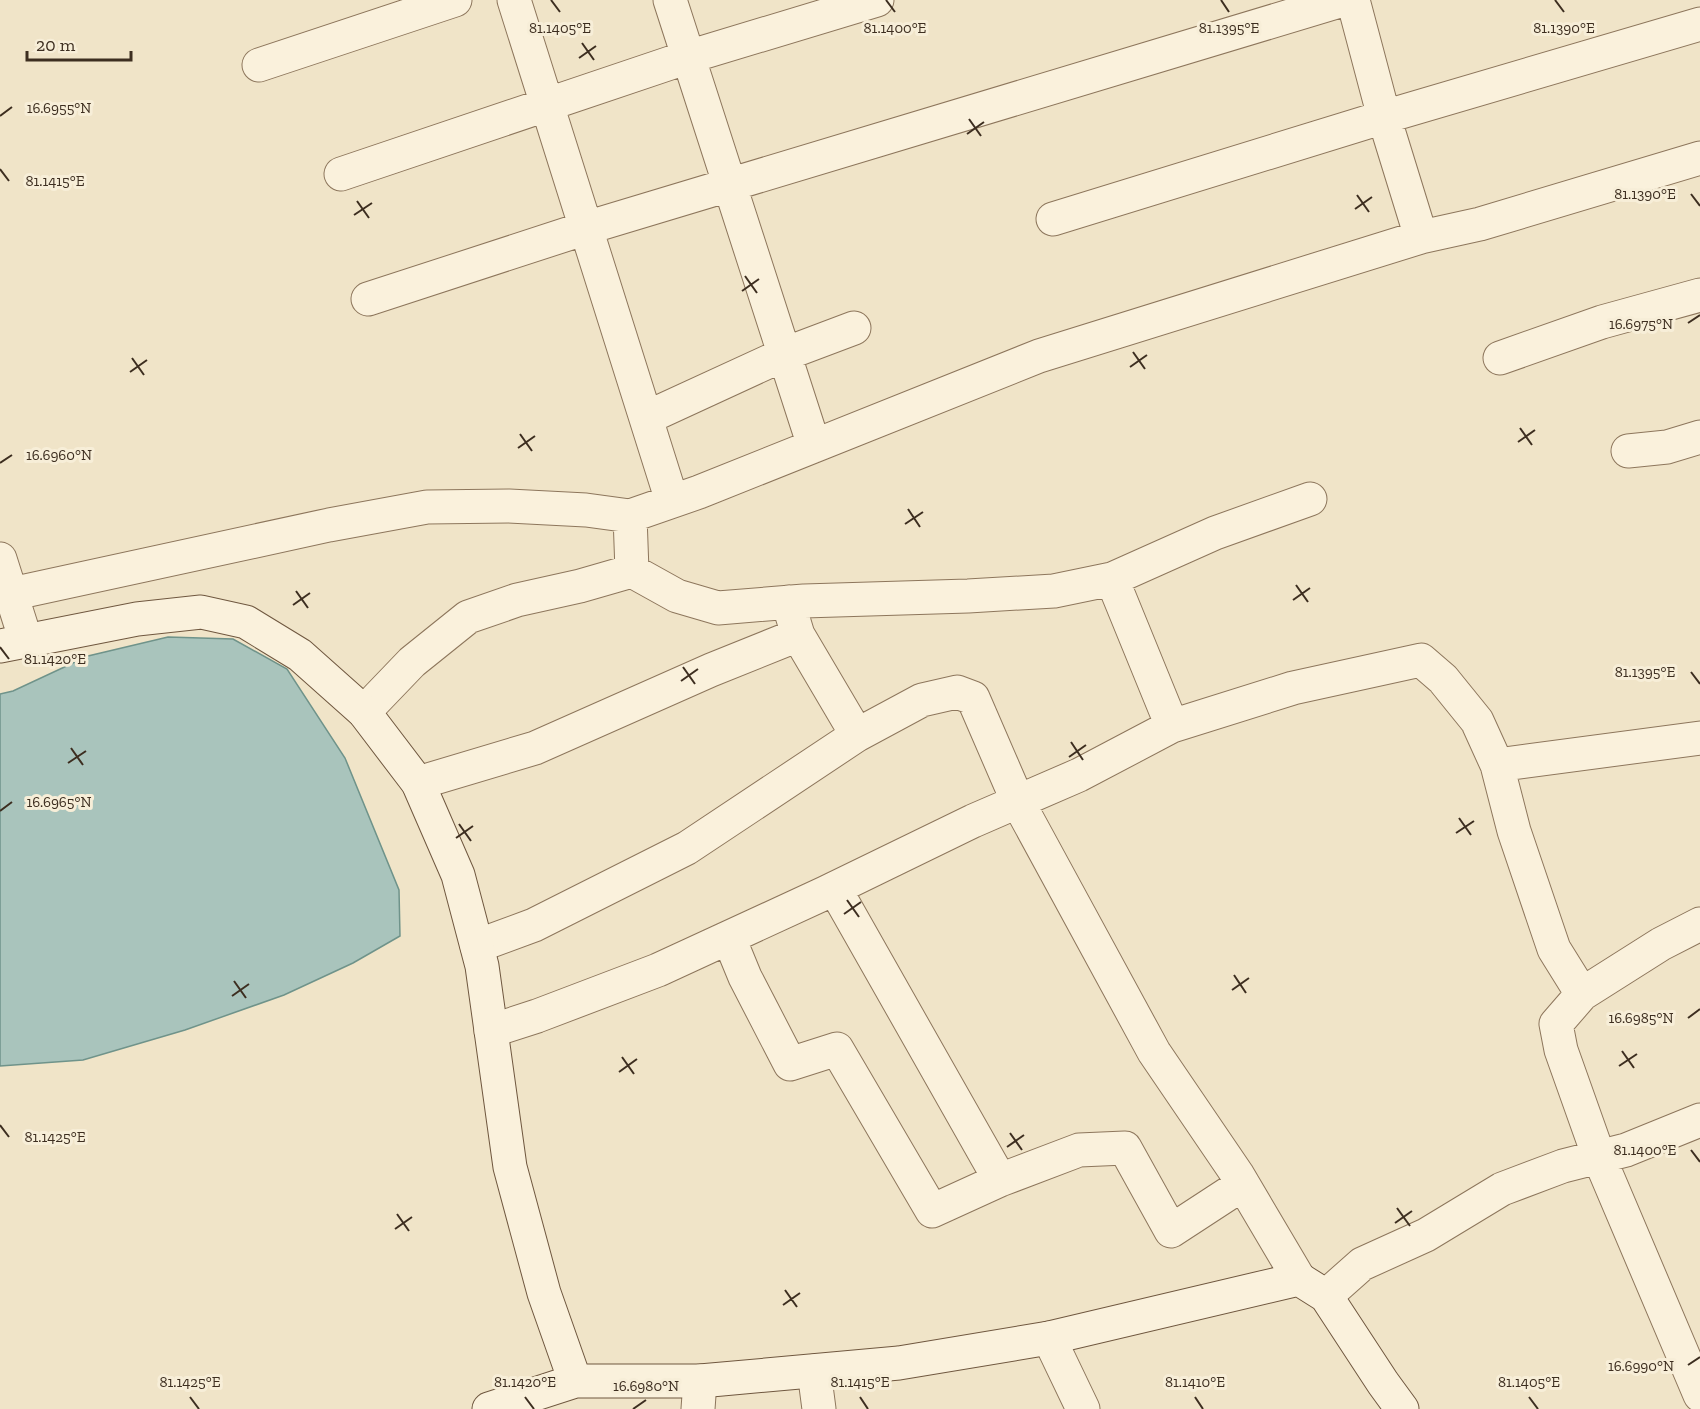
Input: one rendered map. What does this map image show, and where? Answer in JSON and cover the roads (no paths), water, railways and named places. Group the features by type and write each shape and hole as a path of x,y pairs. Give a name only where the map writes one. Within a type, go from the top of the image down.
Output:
{"street":[{"path":"259,65 455,0"},
{"path":"514,0 672,501"},
{"path":"670,0 814,446"},
{"path":"341,174 688,57 877,0"},
{"path":"368,299 729,184 1343,0"},
{"path":"1353,0 1384,117 1421,237"},
{"path":"1053,219 1384,117 1700,24"},
{"path":"11,594 329,525 427,507 520,506 586,510 630,516 814,446 1038,356 1421,237 1480,224 1700,158"},
{"path":"1500,358 1602,322 1700,295"},
{"path":"646,418 785,354 854,327"},
{"path":"1628,451 1667,447 1700,437"},
{"path":"364,712 412,662 468,617 516,600 632,572 677,596 717,608 877,597 968,596 1054,591 1112,579 1215,533 1310,499"},
{"path":"630,516 632,572"},
{"path":"0,559 11,594 13,644 137,619 201,612 246,622 300,655 364,712 418,783 458,875 477,946 482,966 510,1167 544,1293 575,1381"},
{"path":"1112,579 1172,726"},
{"path":"788,602 798,635 857,735"},
{"path":"418,783 535,748 711,670 798,635"},
{"path":"491,1031 658,970 835,889 974,821 1078,775 1172,726 1293,688 1421,660 1443,679 1477,721 1497,765 1514,831 1554,950 1582,994"},
{"path":"477,946 534,925 687,849 857,735 922,700 957,692 973,698 1018,802 1154,1052 1312,1288 1402,1409"},
{"path":"1497,765 1700,738"},
{"path":"835,889 1000,1180"},
{"path":"1700,924 1661,944 1582,994 1556,1024 1561,1050 1599,1157 1700,1395"},
{"path":"729,938 745,976 790,1064 837,1049 932,1211 1000,1180 1079,1150 1125,1148 1171,1231 1243,1184"},
{"path":"489,1409 575,1381 699,1395 814,1371 899,1363 1049,1338 1312,1288 1426,1235 1502,1189 1563,1166 1626,1150 1700,1120"},
{"path":"1049,1338 1083,1409"},
{"path":"814,1371 819,1409"}],"water":[{"path":"168,637 233,639 287,669 345,758 399,890 400,936 353,963 284,995 185,1030 83,1060 0,1066 0,694 13,691 88,656"}]}
